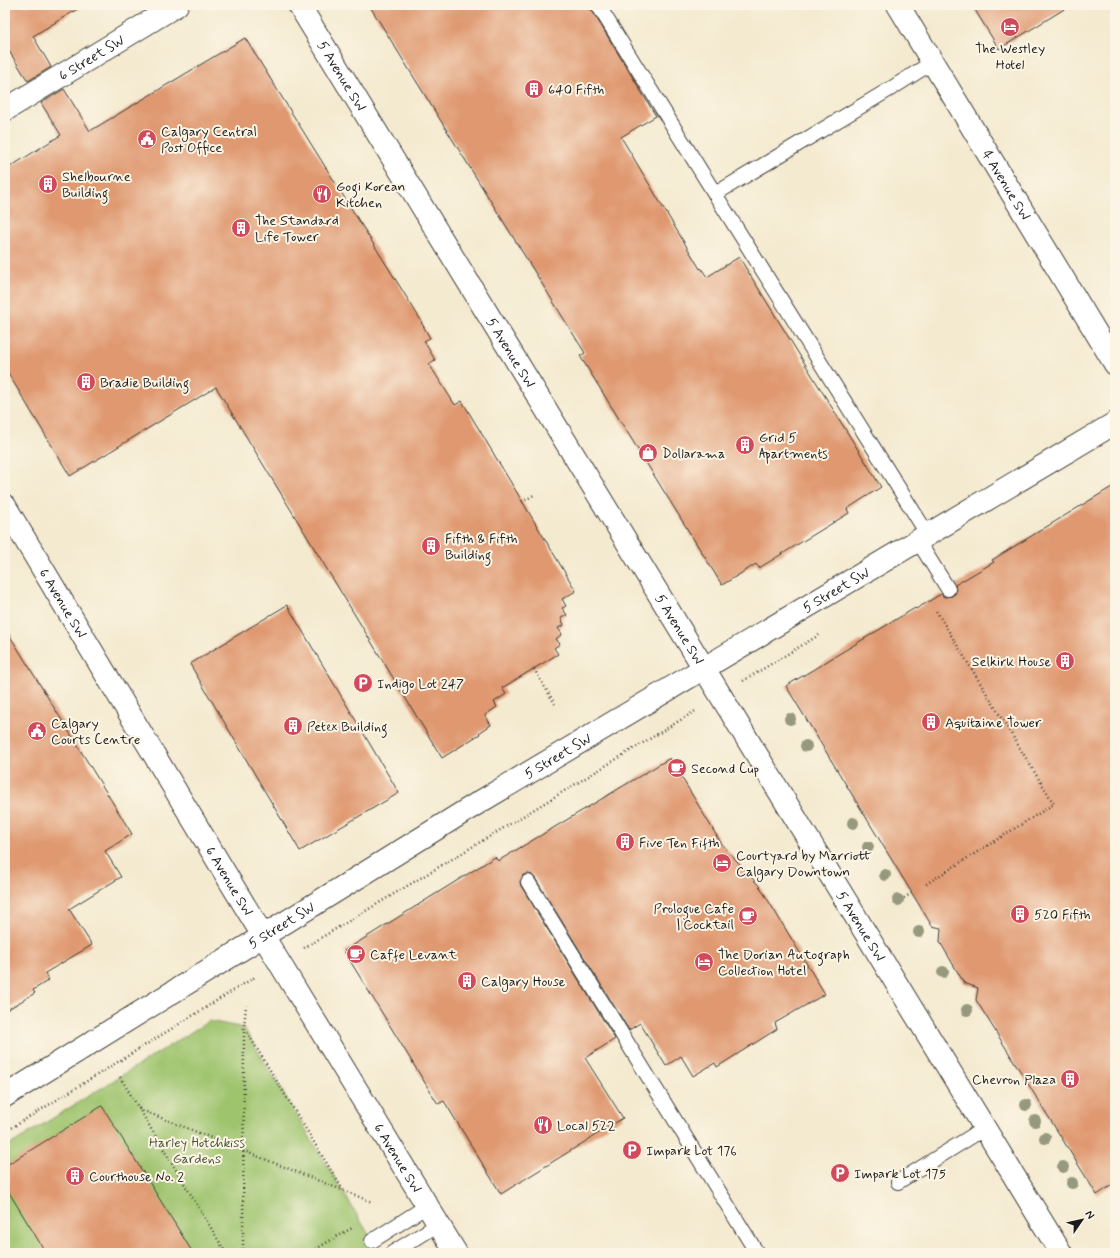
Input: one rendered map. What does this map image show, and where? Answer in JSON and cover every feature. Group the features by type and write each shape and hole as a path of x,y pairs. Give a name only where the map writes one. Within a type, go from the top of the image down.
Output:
{"main road":[{"name":"6 Street SW","path":"5,110 177,5"},
{"name":"5 Avenue SW","path":"299,5 1061,1253"},
{"name":"4 Avenue SW","path":"898,5 1115,364"},
{"name":"5 Street SW","path":"5,1096 485,799 1115,423"},
{"name":"6 Avenue SW","path":"8,518 456,1253"}],"lane":[{"path":"598,5 715,194 923,538 948,589"},
{"path":"715,194 933,62"},
{"path":"528,882 757,1253"},
{"path":"898,1182 985,1128"},
{"path":"372,1241 433,1215"},
{"path":"392,1253 433,1215"}],"path":[{"path":"522,502 534,495"},
{"path":"926,884 1054,804 933,607"},
{"path":"5,1132 280,962 819,635"},
{"path":"534,669 555,704"},
{"path":"904,898 912,893"},
{"path":"243,1253 244,1028 246,1005"},
{"path":"244,1028 343,1191"},
{"path":"120,1077 226,1253"},
{"path":"139,1108 372,1202"},
{"path":"309,1253 357,1224"}],"green space":[{"name":"Harley Hotchkiss Gardens","path":"209,1021 244,1028 380,1253 5,1253 5,1148"}],"building":[{"path":"5,5 84,5 33,36 51,67 28,81 9,51 5,53"},
{"path":"369,5 590,5 656,116 621,137 700,269 701,268 707,277 739,257 881,487 847,509 849,513 759,568 756,564 722,585 580,356 585,353"},
{"name":"The Westley Hotel","path":"972,5 1071,5 999,49"},
{"path":"245,38 422,322 430,338 424,341 435,360 429,364 455,405 462,401 576,591 562,599 566,606 562,608 567,615 561,618 564,625 558,628 562,634 556,639 560,644 554,648 558,654 502,688 506,694 494,702 497,707 485,715 491,725 479,733 480,734 442,758 216,387 70,476 5,368 5,170 61,135 41,103 64,89 90,131"},
{"path":"1115,485 1115,1183 1097,1195 976,1000 978,988 964,983 940,942 941,928 932,926 786,686 915,608 916,609 941,594 944,597 952,596 956,593 955,585 994,562 992,560"},
{"name":"Petex Building","path":"287,605 399,793 300,851 190,664"},
{"name":"Calgary Courts Centre","path":"5,628 132,834 105,851 121,877 69,909 92,945 45,973 49,980 33,990 35,993 5,1011"},
{"path":"670,758 721,843 760,887 825,994 775,1023 777,1029 717,1067 715,1063 693,1076 681,1056 666,1066 640,1023 629,1030 535,878 528,874 523,875 520,882 521,886 615,1039 585,1058 623,1118 501,1194 444,1101 438,1104 344,951 495,857 498,861"},
{"name":"Courthouse No. 2","path":"102,1106 193,1253 46,1253 5,1186 5,1166"}],"place":[{"name":"The Westley Hotel","path":"1010,27"},
{"name":"640 Fifth","path":"534,89"},
{"name":"Calgary Central Post Office","path":"147,139"},
{"name":"Shelbourne Building","path":"48,184"},
{"name":"Gogi Korean Kitchen","path":"322,194"},
{"name":"The Standard Life Tower","path":"241,228"},
{"name":"Bradie Building","path":"86,382"},
{"name":"Grid 5 Apartments","path":"745,445"},
{"name":"Dollarama","path":"648,453"},
{"name":"Fifth & Fifth Building","path":"431,546"},
{"name":"Selkirk House","path":"1065,661"},
{"name":"Indigo Lot 247","path":"363,683"},
{"name":"Aquitaine Tower","path":"931,722"},
{"name":"Petex Building","path":"293,726"},
{"name":"Calgary Courts Centre","path":"37,731"},
{"name":"Second Cup","path":"677,768"},
{"name":"Five Ten Fifth","path":"625,842"},
{"name":"Courtyard by Marriott Calgary Downtown","path":"722,863"},
{"name":"520 Fifth","path":"1020,914"},
{"name":"Prologue Cafe | Cocktail","path":"748,916"},
{"name":"Caffe Levant","path":"356,954"},
{"name":"The Dorian Autograph Collection Hotel","path":"704,962"},
{"name":"Calgary House","path":"467,981"},
{"name":"Chevron Plaza","path":"1070,1079"},
{"name":"Local 522","path":"543,1125"},
{"name":"Impark Lot 176","path":"632,1150"},
{"name":"Impark Lot 175","path":"840,1173"},
{"name":"Courthouse No. 2","path":"75,1176"}]}
